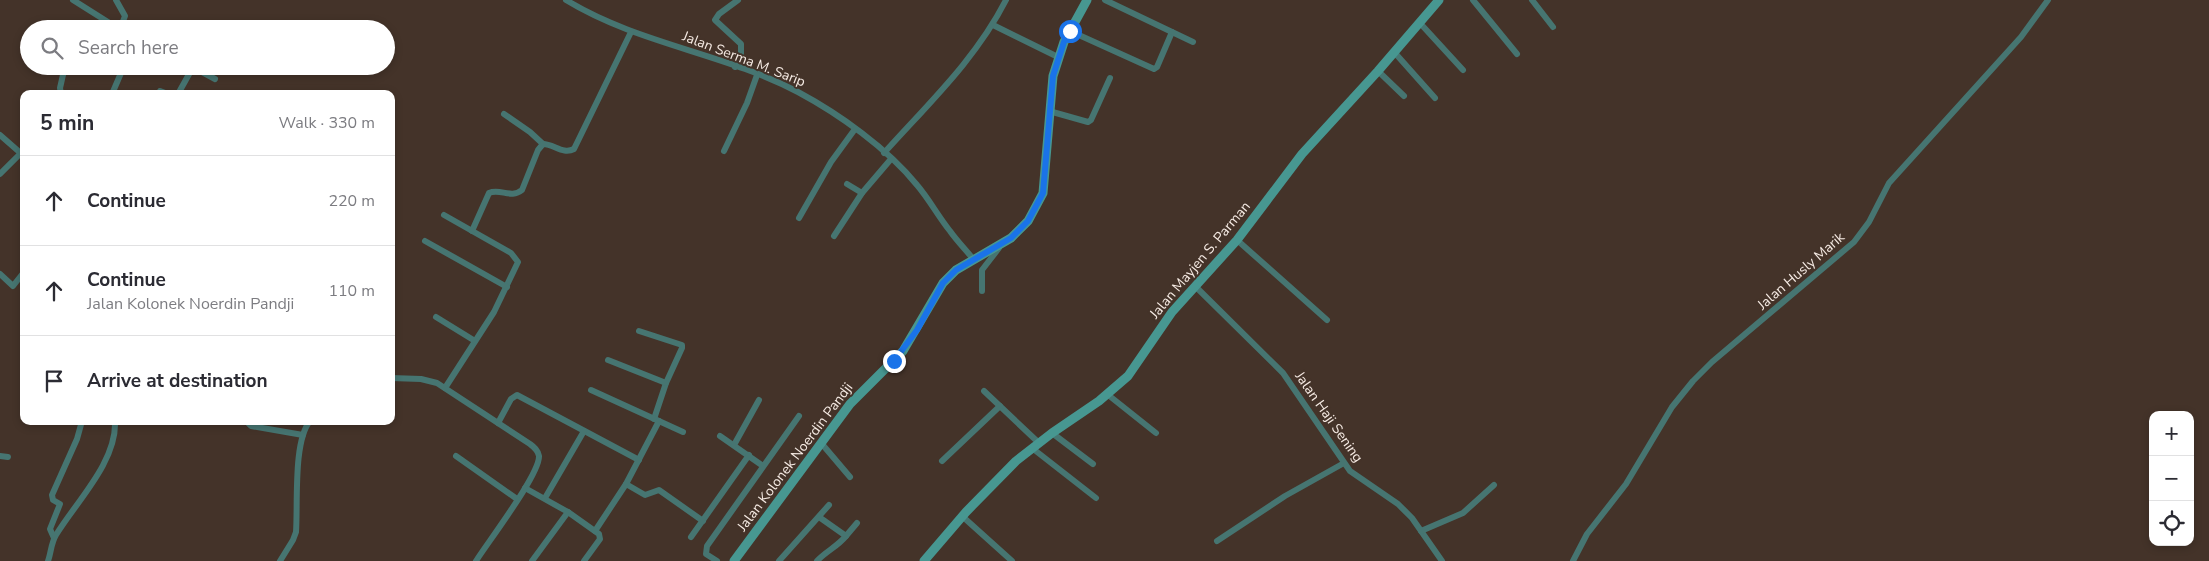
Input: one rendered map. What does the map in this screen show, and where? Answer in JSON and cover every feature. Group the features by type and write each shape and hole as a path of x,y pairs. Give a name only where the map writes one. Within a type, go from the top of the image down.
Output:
{"street":[{"path":"73,0 105,20"},
{"path":"116,0 125,16 123,20"},
{"name":"Jalan Serma M. Sarip","path":"566,0 632,32 735,67 796,91 836,114 884,152 917,185 950,231 974,260"},
{"path":"735,67 741,54 741,44 715,20 718,14 738,0"},
{"path":"884,152 971,57 993,25 1006,0"},
{"name":"Jalan Kolonek Noerdin Pandji","path":"734,561 850,404 903,351 943,283 956,270 1011,238 1028,221 1043,193 1053,76 1070,31 1087,0"},
{"path":"1105,0 1193,42"},
{"name":"Jalan Mayjen S. Parman","path":"924,561 962,516 1002,474 1036,445 1107,394 1136,366 1160,328 1237,240 1302,154 1395,53 1439,0"},
{"path":"1473,0 1517,54"},
{"path":"1532,0 1553,26"},
{"name":"Jalan Husly Marik","path":"1573,561 1587,534 1626,484 1683,392 1712,362 1854,242 1869,222 1889,183 2021,37 2048,0"},
{"path":"1419,22 1464,70"},
{"path":"993,25 1060,58"},
{"path":"1070,31 1154,69 1160,65 1172,32"},
{"path":"504,114 521,125 543,144 548,144 566,152 574,149 632,32"},
{"path":"1395,53 1435,98"},
{"path":"1378,71 1404,96"},
{"path":"60,90 63,75"},
{"path":"115,90 121,75"},
{"path":"180,90 188,75"},
{"path":"208,75 216,79"},
{"path":"724,151 747,103 757,75"},
{"path":"1050,111 1089,122 1110,78"},
{"path":"799,218 831,162 855,129"},
{"path":"0,135 20,153"},
{"path":"472,231 489,193 495,191 513,194 522,190 538,150 543,144"},
{"path":"0,174 20,157"},
{"path":"834,236 862,193 891,159"},
{"path":"847,184 862,193"},
{"path":"444,215 516,258 517,266 494,312 445,388"},
{"path":"1237,240 1327,320"},
{"path":"425,241 507,286"},
{"path":"982,291 982,270 1003,243"},
{"path":"0,274 13,286 20,277"},
{"name":"Jalan Haji Sening","path":"1196,286 1284,373 1350,471 1398,504 1412,518 1442,561"},
{"path":"436,317 474,341"},
{"path":"595,531 626,484 639,460 657,420 666,384 682,348 682,344 639,331"},
{"path":"608,360 666,384"},
{"path":"395,378 429,380 445,388 530,444 538,453 539,458 533,473 476,561"},
{"path":"591,390 683,432"},
{"path":"984,391 1036,445 1096,498"},
{"path":"1107,394 1156,433"},
{"path":"498,423 511,399 517,395 639,460"},
{"path":"734,445 759,400"},
{"path":"942,461 1000,406"},
{"path":"717,561 708,556 705,550 707,546 799,416"},
{"path":"54,538 50,529 60,504 52,497 77,439 81,425"},
{"path":"48,561 54,538 109,457 116,433 115,425"},
{"path":"250,425 303,435"},
{"path":"280,561 296,532 300,447 308,425"},
{"path":"545,498 584,431"},
{"path":"1052,433 1094,464"},
{"path":"720,436 763,466"},
{"path":"822,444 850,477"},
{"path":"691,537 749,455"},
{"path":"0,456 8,457"},
{"path":"456,456 517,498"},
{"path":"1217,540 1285,496 1344,463"},
{"path":"626,484 645,495 659,490 702,522"},
{"path":"1421,531 1463,513 1494,485"},
{"path":"524,488 545,498 595,531 600,538 584,561"},
{"path":"779,561 830,505"},
{"path":"532,561 568,512"},
{"path":"962,516 1012,561"},
{"path":"819,517 846,536"},
{"path":"817,561 828,550 836,547 857,523"}],"route":[{"path":"894,361 917,330 943,283 956,270 1011,238 1028,221 1043,193 1053,76 1064,42 1070,31"}]}
